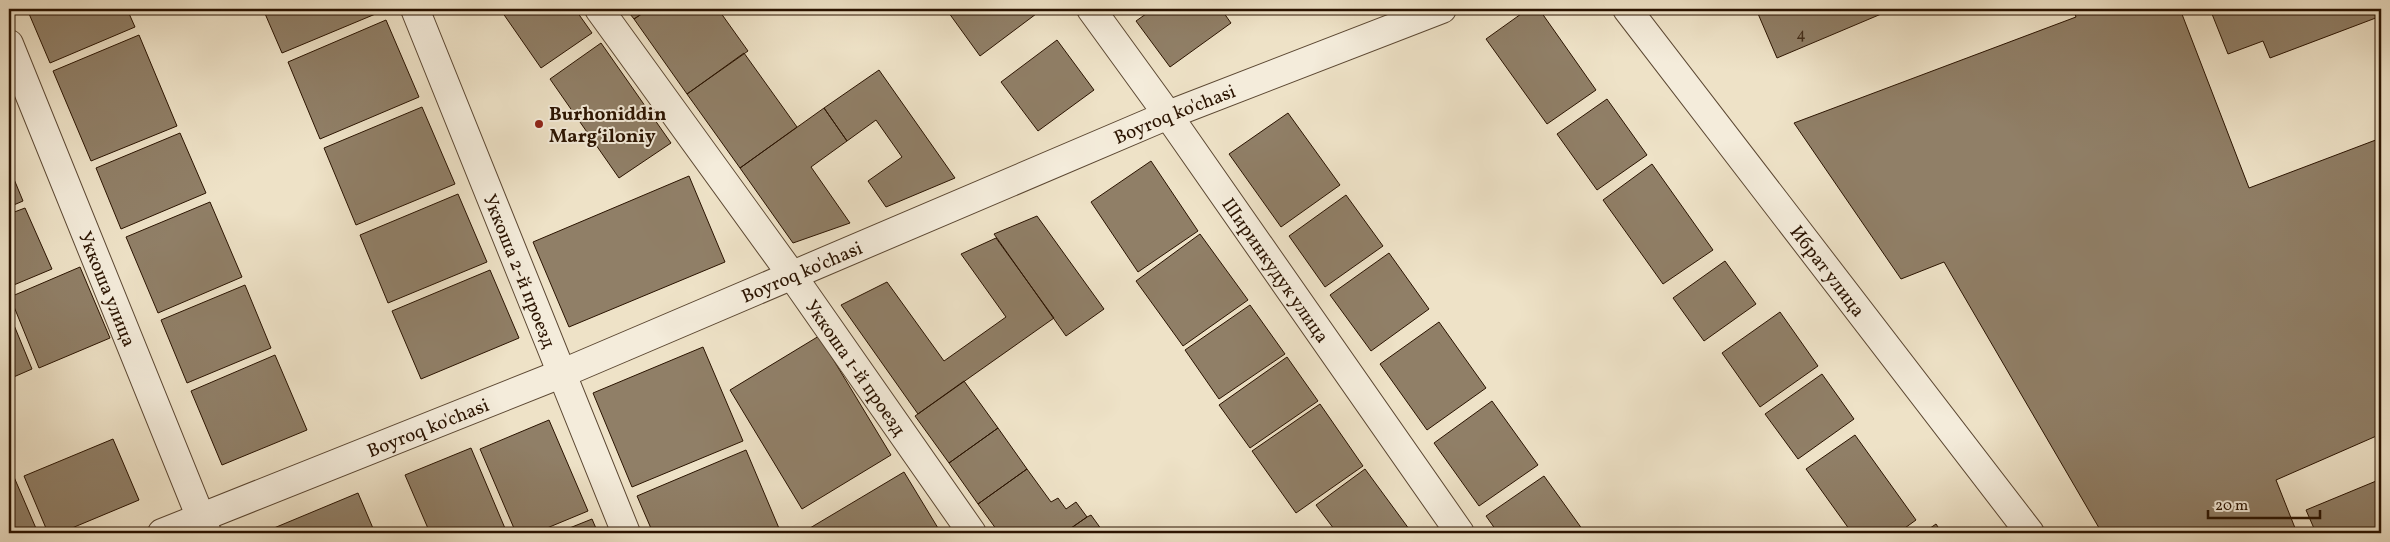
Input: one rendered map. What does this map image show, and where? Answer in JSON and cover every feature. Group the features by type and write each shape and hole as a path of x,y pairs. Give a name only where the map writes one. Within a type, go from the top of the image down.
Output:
{"street":[{"name":"Уккоша 2-й проезд","path":"415,9 626,533"},
{"name":"Уккоша 1-й проезд","path":"599,9 791,274 972,533"},
{"name":"Ширинкудук улица","path":"1091,9 1168,115 1460,533"},
{"name":"Boyroq ko'chasi","path":"162,533 204,526 791,274 1168,115 1442,9"},
{"name":"Ибрат улица","path":"1627,9 2030,533"},
{"name":"Уккоша улица","path":"9,44 204,526"}],"building":[{"path":"27,9 127,9 135,27 50,63"},
{"path":"263,9 384,9 385,10 282,53"},
{"path":"500,9 575,9 592,33 541,68"},
{"path":"626,9 649,9 634,19"},
{"path":"649,9 718,9 748,51 687,94 634,19"},
{"path":"946,9 1032,9 1036,14 980,56"},
{"path":"1153,9 1221,9 1231,23 1170,67 1136,21"},
{"path":"1528,9 1539,9 1596,90 1547,124 1486,39"},
{"path":"1756,9 1893,9 1777,58"},
{"path":"2073,9 2180,9 2249,188 2381,138 2381,434 2276,480 2297,533 2102,533 1944,262 1901,279 1794,123 2076,17"},
{"path":"2210,9 2381,9 2381,16 2270,58 2263,41 2228,54"},
{"path":"386,20 419,97 320,139 288,62"},
{"path":"139,35 177,126 91,161 53,71"},
{"path":"1057,40 1094,90 1038,131 1001,82"},
{"path":"601,43 671,143 619,178 550,79"},
{"path":"744,53 797,127 740,168 687,94"},
{"path":"879,70 955,178 886,207 868,181 902,157 876,120 847,141 824,108"},
{"path":"1607,99 1647,155 1597,190 1557,134"},
{"path":"422,107 455,184 356,225 324,148"},
{"path":"824,108 847,141 811,167 850,223 793,243 740,168"},
{"path":"1288,113 1340,185 1281,227 1229,154"},
{"path":"180,133 206,193 121,229 96,168"},
{"path":"1151,161 1198,231 1138,272 1091,202"},
{"path":"1652,164 1713,250 1663,284 1603,200"},
{"path":"9,167 23,201 9,207"},
{"path":"689,176 725,262 569,327 533,242"},
{"path":"458,194 487,262 388,303 360,235"},
{"path":"1346,195 1383,246 1325,287 1289,236"},
{"path":"210,202 242,277 158,313 126,237"},
{"path":"25,208 52,269 9,287 9,214"},
{"path":"1037,216 1104,309 1066,336 994,234"},
{"path":"1200,234 1248,300 1183,346 1136,281"},
{"path":"996,238 1054,318 918,414 841,305 887,282 944,361 1006,317 961,254"},
{"path":"1389,253 1429,309 1371,351 1330,295"},
{"path":"1725,261 1756,304 1704,341 1673,298"},
{"path":"80,267 110,338 39,368 10,297"},
{"path":"490,270 519,338 421,379 392,311"},
{"path":"245,285 271,348 187,383 161,320"},
{"path":"1250,305 1285,354 1219,399 1185,350"},
{"path":"1780,312 1818,366 1760,407 1722,353"},
{"path":"9,313 32,369 9,379"},
{"path":"1439,322 1486,388 1427,430 1380,364"},
{"path":"819,336 891,455 802,509 730,390"},
{"path":"703,347 743,441 632,487 593,393"},
{"path":"275,355 307,430 222,465 191,391"},
{"path":"1287,357 1318,401 1250,448 1219,405"},
{"path":"1822,374 1854,419 1798,459 1765,414"},
{"path":"964,381 998,428 949,463 915,416"},
{"path":"1492,401 1538,465 1479,506 1434,443"},
{"path":"1320,404 1363,466 1296,513 1252,451"},
{"path":"549,420 588,511 535,533 516,533 480,449"},
{"path":"998,428 1027,469 978,504 949,463"},
{"path":"1855,435 1916,520 1898,533 1852,533 1806,469"},
{"path":"113,439 139,500 60,533 48,533 24,476"},
{"path":"471,448 507,533 430,533 405,475"},
{"path":"746,450 781,533 653,533 637,496"},
{"path":"1027,469 1051,502 1058,498 1066,509 1076,502 1087,517 1064,533 999,533 978,504"},
{"path":"1365,469 1412,533 1337,533 1316,505"},
{"path":"904,472 941,533 813,533 810,528"},
{"path":"1544,476 1585,533 1498,533 1486,516"},
{"path":"14,477 38,533 9,533 9,479"},
{"path":"2381,479 2381,533 2316,533 2306,510"},
{"path":"358,493 375,533 262,533"},
{"path":"1091,515 1104,533 1064,533 1087,517"},
{"path":"592,519 598,533 557,533"},
{"path":"1936,524 1942,533 1923,533"}],"place":[{"name":"Burhoniddin Marg‘iloniy","path":"539,124"}]}
